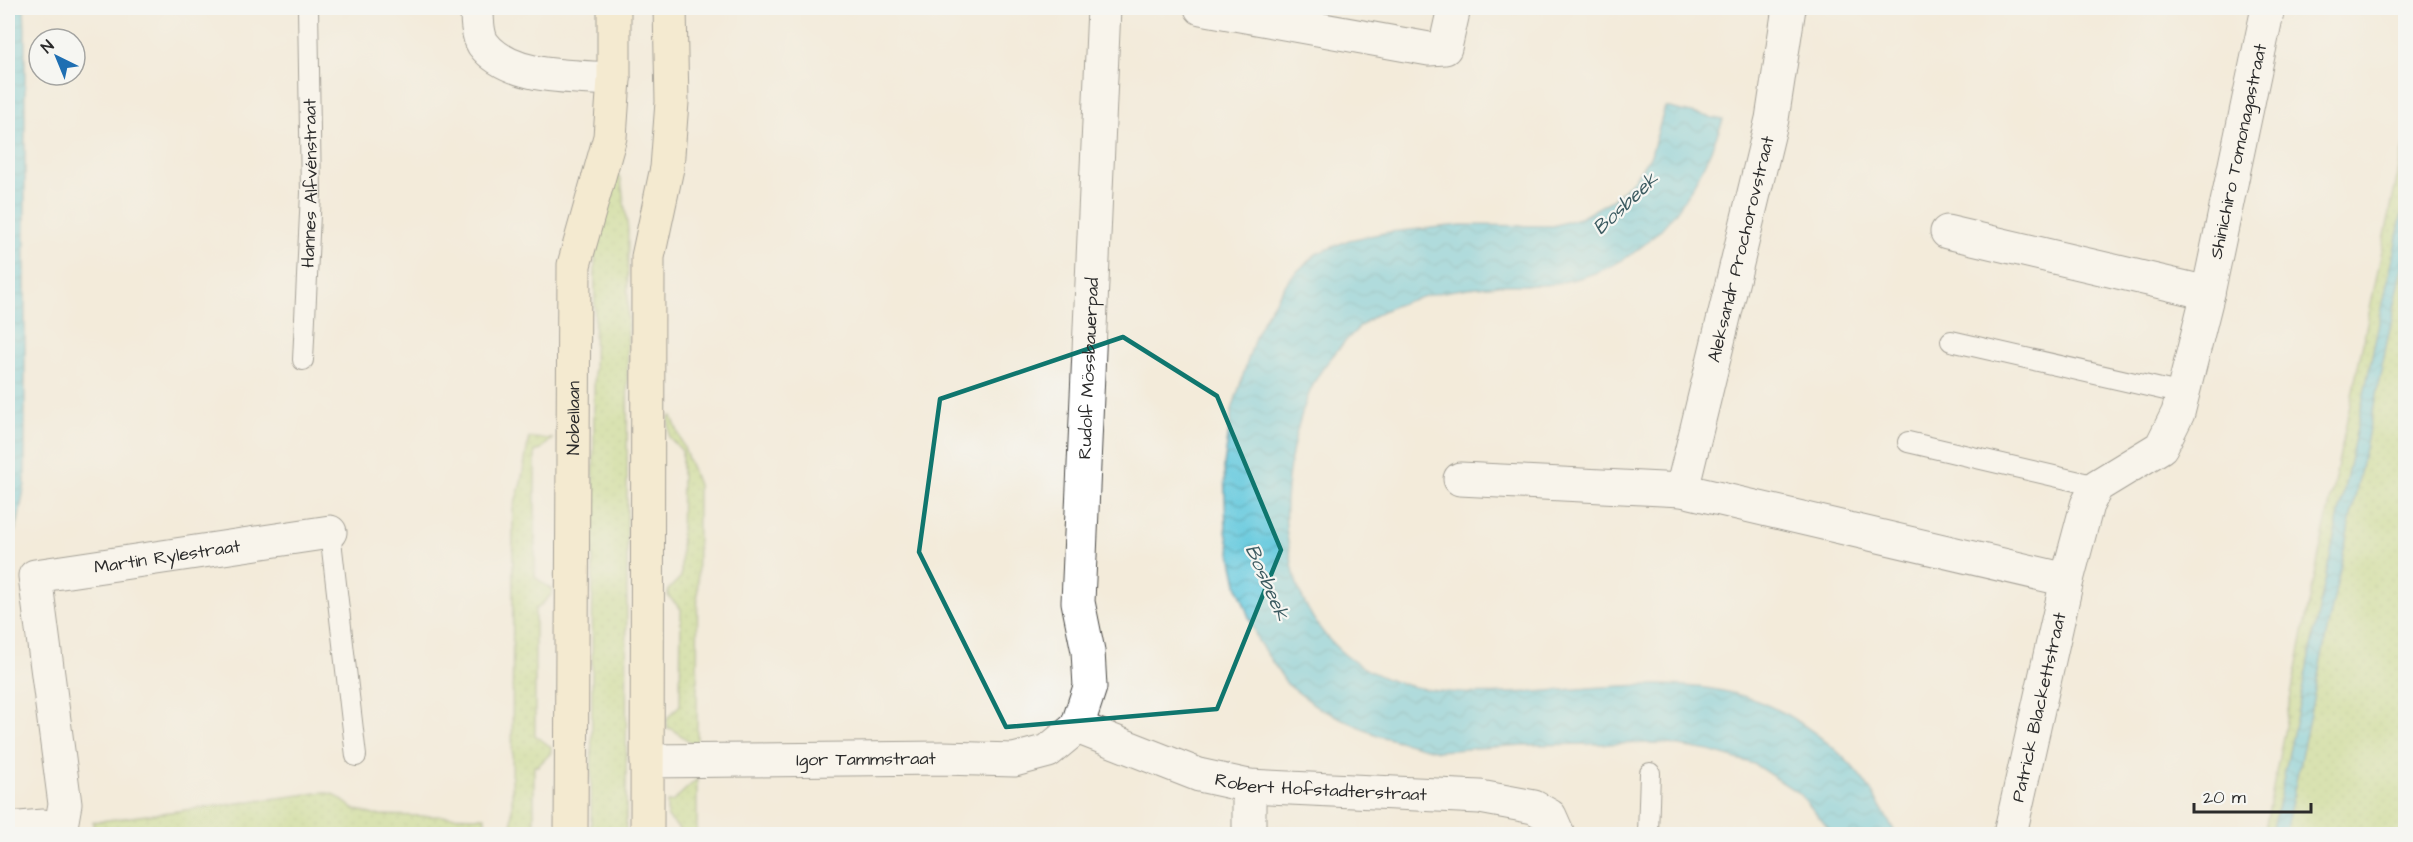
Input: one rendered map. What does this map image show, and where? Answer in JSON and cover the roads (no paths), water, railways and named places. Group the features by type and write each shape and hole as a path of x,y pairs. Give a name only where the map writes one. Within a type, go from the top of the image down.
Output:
{"street":[{"path":"477,8 477,24 483,43 506,64 527,71 614,79"},
{"name":"Nobellaan","path":"571,834 574,265 610,138 614,79 614,8"},
{"path":"647,834 648,257 667,168 672,102 670,8"},
{"name":"Rudolf Mössbauerpad","path":"1077,727 1090,687 1088,651 1078,602 1104,8"},
{"path":"1201,8 1429,49 1445,48 1454,8"},
{"name":"Aleksandr Prochorovstraat","path":"1682,490 1772,119 1789,8"},
{"name":"Shinichiro Tomonagastraat","path":"2097,486 2161,447 2178,413 2208,293 2268,8"},
{"path":"1947,232 2208,293"},
{"path":"1460,479 1682,490 2067,580 2087,504 2097,486"},
{"name":"Martin Rylestraat","path":"61,833 65,804 35,576 330,532"},
{"name":"Patrick Blackettstraat","path":"2010,834 2067,580"},
{"name":"Igor Tammstraat","path":"647,761 943,758 1014,760 1048,751 1077,727"},
{"name":"Robert Hofstadterstraat","path":"1077,727 1199,775 1249,786 1480,797 1534,807 1550,816 1558,834"},
{"path":"1249,786 1250,834"},
{"path":"8,829 43,826 61,833"}],"lane":[{"name":"Hannes Alfvénstraat","path":"303,360 311,193 308,8"},
{"path":"1951,341 2183,394"},
{"path":"1908,442 2097,486"},
{"name":"Martin Rylestraat","path":"330,532 356,756"},
{"path":"1648,834 1650,773"}],"water":[{"path":"8,8 24,8 25,30 25,484 18,522 8,550"},
{"name":"Bosbeek","path":"1665,107 1723,120 1712,148 1685,199 1649,241 1626,258 1600,271 1571,280 1546,285 1500,285 1454,290 1424,296 1395,306 1364,323 1330,359 1314,382 1306,402 1298,425 1288,476 1286,523 1297,584 1334,644 1380,676 1436,691 1498,693 1628,686 1690,686 1746,697 1764,704 1799,722 1847,761 1871,791 1896,834 1833,834 1800,794 1754,764 1709,751 1662,743 1523,745 1438,751 1379,736 1319,708 1287,684 1258,641 1238,588 1226,531 1224,465 1232,410 1256,334 1290,278 1316,254 1349,240 1389,232 1461,225 1553,226 1582,217 1612,200 1634,179 1651,155"},
{"path":"2405,199 2405,255 2285,834 2272,834"}]}
